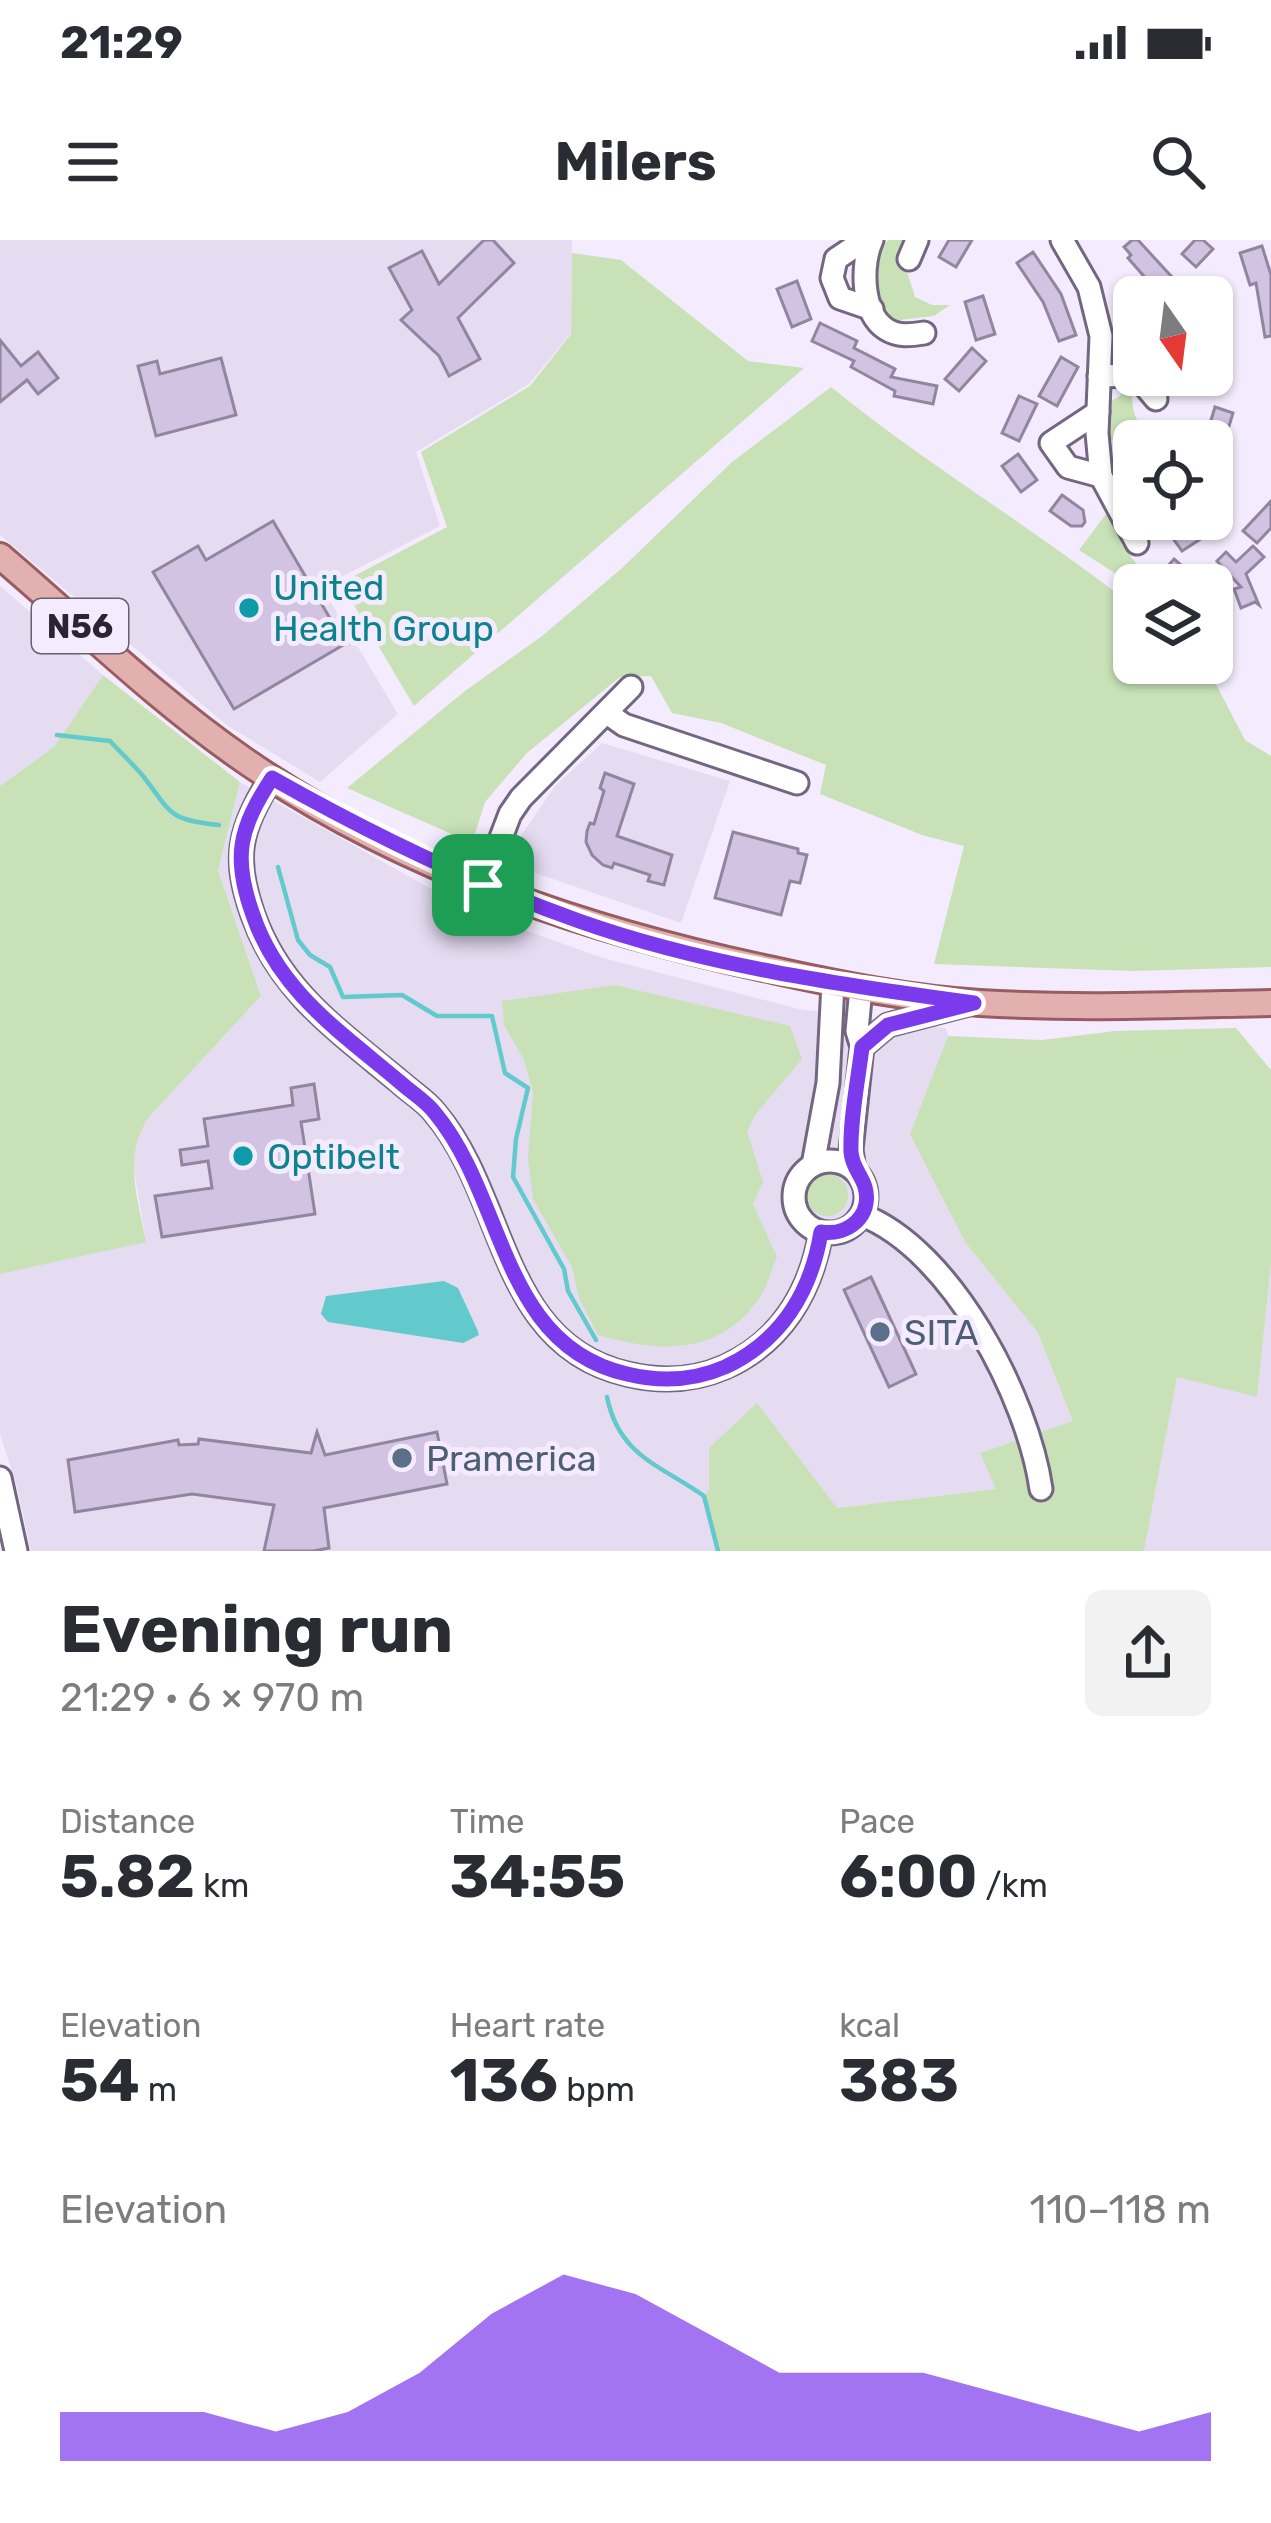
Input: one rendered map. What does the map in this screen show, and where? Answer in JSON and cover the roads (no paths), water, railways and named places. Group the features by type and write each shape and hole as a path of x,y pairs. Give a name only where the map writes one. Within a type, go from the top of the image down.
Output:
{"main road":[{"name":"N56","path":"0,556 161,696 272,778 370,833 483,885 604,929 833,983 974,1003 1271,1003"}],"street":[{"path":"1062,240 1081,272 1101,336 1097,412 1101,476 1137,543"},
{"path":"871,242 864,260 872,309 886,329 904,335 924,333"},
{"path":"871,242 836,259 832,278 840,298 872,309"},
{"path":"1099,376 1113,376"},
{"path":"1097,412 1051,443 1068,467 1101,476"},
{"path":"483,885 509,814 521,798 632,687"},
{"path":"607,713 624,725 796,783"},
{"path":"272,778 249,816 240,843 243,888 268,952 297,993 434,1110 478,1186 526,1299 543,1326 574,1352 608,1370 658,1379 716,1371 741,1360 788,1317 807,1282 821,1232"},
{"path":"833,983 828,1083 813,1165 797,1182 794,1198 801,1220 821,1232 844,1231 862,1215 866,1191 854,1170 851,1150 862,1047 857,1031 861,988"},
{"path":"862,1047 888,1025 974,1003"},
{"path":"813,1165 834,1161 854,1170"},
{"path":"862,1215 921,1254 966,1312 1020,1408 1038,1463 1041,1490"},
{"path":"0,1478 16,1551"}],"waterway":[{"path":"57,735 110,741 172,812 219,825"},
{"path":"278,867 298,940 310,955 330,967 343,997 402,995 437,1016 492,1016 505,1073 528,1088 513,1177 564,1269 568,1291 596,1340"},
{"path":"607,1397 631,1446 704,1496 718,1551"}],"place":[{"name":"United Health Group","path":"249,608"},
{"name":"Optibelt","path":"243,1156"},
{"name":"SITA","path":"880,1332"},
{"name":"Pramerica","path":"402,1458"}]}
